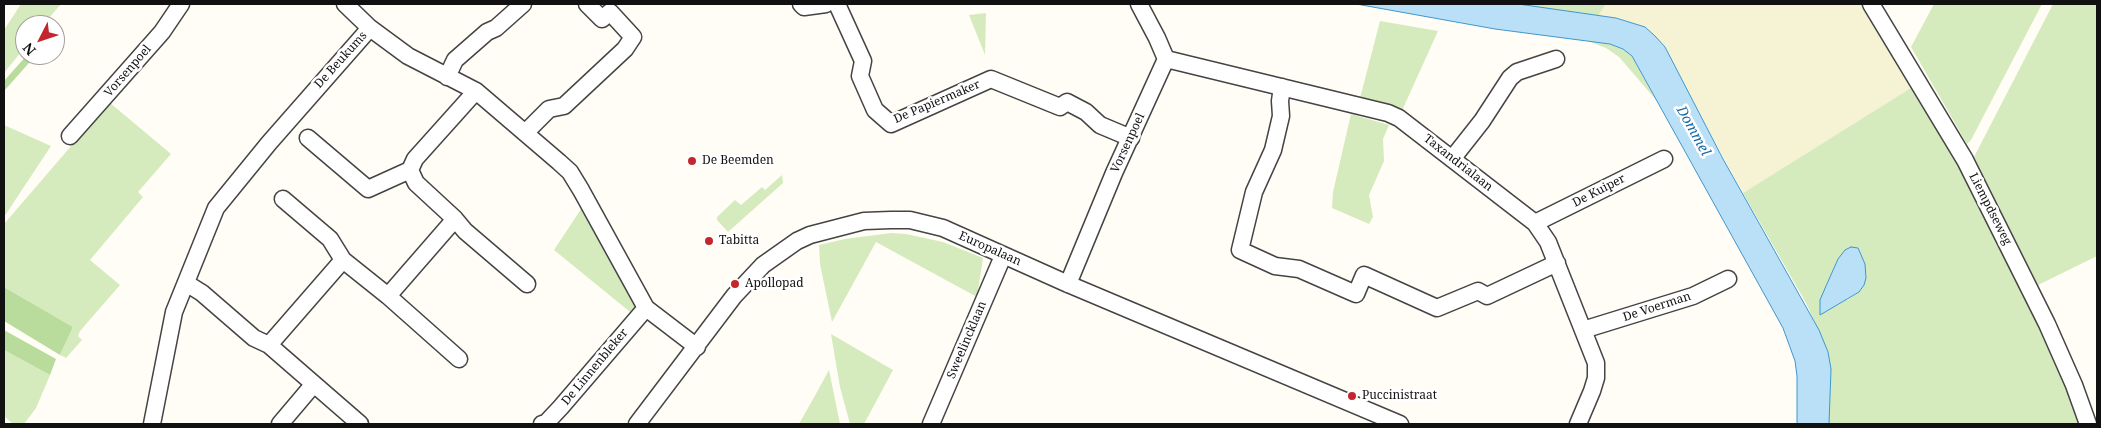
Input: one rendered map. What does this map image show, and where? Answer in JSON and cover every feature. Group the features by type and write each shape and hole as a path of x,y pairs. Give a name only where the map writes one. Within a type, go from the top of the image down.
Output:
{"street":[{"name":"Vorsenpoel","path":"70,136 162,32 181,4"},
{"path":"345,4 370,28"},
{"path":"447,77 455,60 487,32 496,28 524,4"},
{"path":"525,133 549,109 564,106 625,49 633,37 610,12 602,19 588,4"},
{"path":"801,4 804,7 826,4"},
{"name":"De Papiermaker","path":"837,4 863,61 860,76 875,110 891,124 990,79 1060,108 1068,102 1086,112 1100,125 1130,138"},
{"path":"1138,4 1157,38 1166,59"},
{"name":"Liempdseweg","path":"1871,4 1965,160 2048,324 2088,424"},
{"name":"De Beukums","path":"152,424 174,312 199,244 216,208 249,166 370,28 408,56 476,91 570,172 646,308 697,347"},
{"name":"Vorsenpoel","path":"1068,284 1114,172 1166,59"},
{"name":"Taxandrialaan","path":"1166,59 1388,113 1400,119 1535,223 1548,242 1596,363 1596,378 1578,424"},
{"path":"1452,159 1482,121 1510,78 1518,72 1556,59"},
{"path":"1282,87 1280,101 1281,116 1273,150 1254,192 1240,250 1275,266 1299,268 1356,294 1364,275 1437,308 1478,291 1487,296 1557,263"},
{"path":"308,138 368,189 410,170 415,160 476,91"},
{"name":"De Kuiper","path":"1535,223 1664,159"},
{"path":"410,170 416,183 465,232 526,284"},
{"path":"283,199 330,239 342,260 388,296 459,359"},
{"path":"388,296 454,219"},
{"name":"Europalaan","path":"637,424 734,296 763,265 810,235 864,221 910,220 943,228 1068,284 1400,424"},
{"name":"Sweelincklaan","path":"930,424 1003,256"},
{"path":"269,345 342,260"},
{"name":"De Voerman","path":"1583,330 1693,296 1728,279"},
{"path":"186,283 202,293 254,338 269,345 360,424"},
{"name":"De Linnenbleker","path":"542,424 546,423 561,407 646,308"},
{"path":"280,424 313,385"}],"shaded area":[{"path":"1606,4 1863,4 1914,86 1743,193 1665,47 1645,27 1616,18 1598,16"}],"green space":[{"path":"21,4 61,4 52,15 15,15 15,59 4,73 4,30"},
{"path":"1518,4 1606,4 1598,16"},
{"path":"1934,4 2042,4 1971,140 1967,144 1911,47"},
{"path":"2053,4 2097,4 2097,256 2038,285 1974,157"},
{"path":"986,13 985,55 969,15"},
{"path":"1380,21 1438,31 1400,115 1359,102"},
{"path":"1585,40 1610,44 1623,49 1632,56 1657,101 1619,57 1606,48"},
{"path":"18,65 27,65 4,91 4,81"},
{"path":"1914,86 1961,163 2051,348 2081,424 1829,424 1831,369 1828,352 1806,303 1743,193","holes":["1838,259 1864,285 1859,292 1847,300 1826,286"]},
{"path":"109,102 171,154 138,192 143,197 90,260 120,285 80,331 78,336 82,340 66,358 60,355 73,327 4,287 4,224"},
{"path":"1351,114 1389,125 1383,139 1384,161 1369,195 1373,217 1369,224 1332,208 1333,192"},
{"path":"4,125 51,146 4,217"},
{"path":"782,175 783,183 728,232 717,220 717,217 735,200 741,205 762,187 765,190"},
{"path":"581,209 610,254 641,310 635,316 554,250"},
{"path":"891,233 906,234 943,242 983,258 977,297 876,242 832,322 820,264 819,245 845,239"},
{"path":"4,287 73,327 60,355 4,321"},
{"path":"4,330 56,359 50,375 4,350"},
{"path":"831,334 893,370 864,424 850,424 840,387"},
{"path":"4,350 50,375 36,408 24,424 13,424 4,416"},
{"path":"829,370 840,424 799,424 817,392"}],"water":[{"name":"Dommel","path":"1356,4 1518,4 1616,18 1645,27 1665,47 1723,159 1819,330 1828,352 1831,369 1829,424 1797,424 1797,376 1795,361 1783,328 1632,56 1623,49 1610,44 1495,29"},
{"path":"1851,247 1858,248 1865,264 1866,278 1864,285 1859,292 1820,315 1820,300 1838,259 1845,250"}],"place":[{"name":"De Beemden","path":"692,161"},
{"name":"Tabitta","path":"709,241"},
{"name":"Apollopad","path":"735,284"},
{"name":"Puccinistraat","path":"1352,396"}]}
